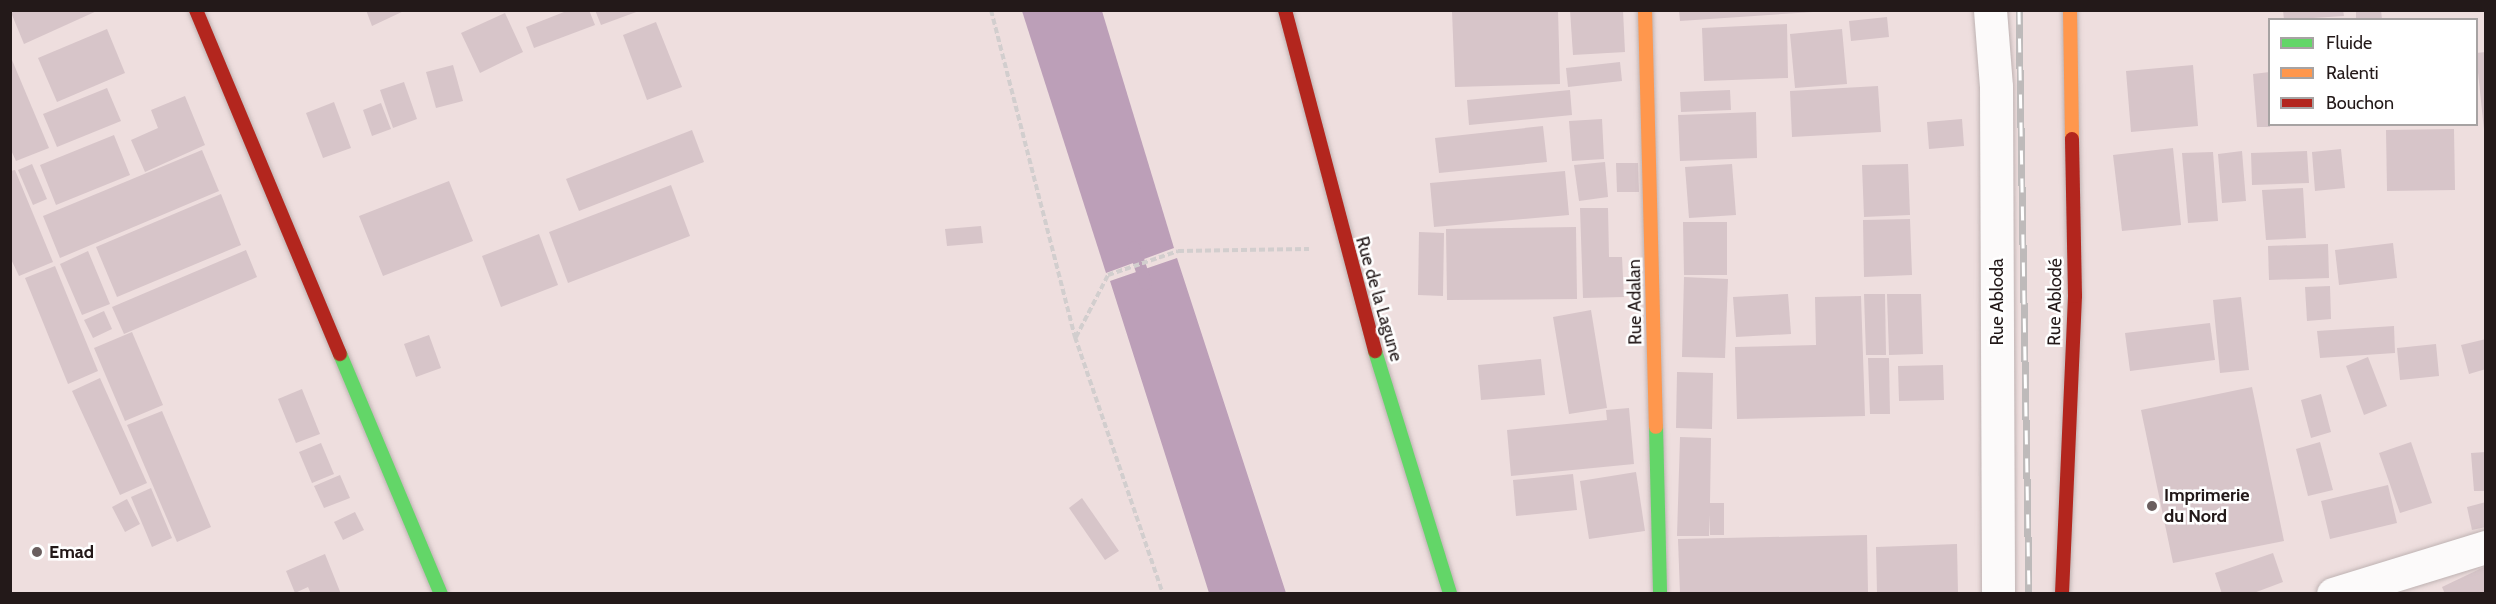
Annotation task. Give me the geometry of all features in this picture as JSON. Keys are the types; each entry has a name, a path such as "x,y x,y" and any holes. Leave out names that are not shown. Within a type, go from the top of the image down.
{"street":[{"path":"196,10 441,594"},
{"name":"Rue de la Lagune","path":"1285,10 1346,249 1450,594"},
{"name":"Rue Adalan","path":"1645,10 1660,594"},
{"name":"Rue Abloda","path":"1990,10 1996,87 1998,594"},
{"name":"Rue Ablodé","path":"2062,594 2075,296 2070,10"},
{"path":"2332,594 2486,547"}],"path":[{"path":"991,10 1076,337 1163,594"},
{"path":"1076,337 1108,275 1178,251 1346,249"}],"shaded area":[{"path":"1022,11 1102,11 1174,248 1106,273"},
{"path":"1177,258 1286,593 1209,593 1110,281"}],"building":[{"path":"10,10 99,10 24,44"},
{"path":"366,10 406,10 372,26"},
{"path":"569,10 589,10 595,25 534,48 526,27"},
{"path":"595,10 639,10 639,11 601,25"},
{"path":"1558,10 1560,84 1455,87 1452,11"},
{"path":"1570,10 1623,10 1625,52 1573,55"},
{"path":"1679,10 1813,10 1813,12 1680,21"},
{"path":"2283,10 2343,10 2344,16 2314,18 2284,18"},
{"path":"2381,10 2382,18 2356,18 2356,12"},
{"path":"505,13 523,52 480,73 461,33"},
{"path":"1887,17 1889,37 1851,41 1849,21"},
{"path":"656,22 682,87 647,100 623,35"},
{"path":"1787,24 1788,78 1704,81 1702,28"},
{"path":"107,29 125,73 57,102 38,58"},
{"path":"1842,29 1847,84 1795,88 1790,34"},
{"path":"2486,52 2486,130 2484,130 2478,72 2478,53"},
{"path":"12,60 49,148 16,161 10,148"},
{"path":"1620,62 1622,81 1568,87 1566,68"},
{"path":"453,65 463,101 436,108 426,72"},
{"path":"2193,65 2198,126 2131,132 2126,71"},
{"path":"2268,72 2268,126 2270,127 2257,127 2253,74"},
{"path":"404,82 417,119 393,128 380,90"},
{"path":"1878,86 1881,132 1792,137 1790,91"},
{"path":"107,88 121,121 57,147 43,114"},
{"path":"1570,90 1572,115 1469,125 1467,100"},
{"path":"1730,90 1731,110 1681,112 1680,92"},
{"path":"185,96 205,145 145,172 131,140 158,128 151,110"},
{"path":"334,102 351,148 323,158 306,113"},
{"path":"381,103 391,129 372,136 363,110"},
{"path":"1756,112 1757,158 1680,161 1678,115"},
{"path":"1602,119 1604,159 1572,161 1569,121"},
{"path":"1962,119 1964,146 1929,149 1927,122"},
{"path":"1543,126 1547,162 1439,173 1435,138"},
{"path":"2454,129 2455,190 2387,191 2386,130"},
{"path":"692,130 704,162 579,211 566,179"},
{"path":"114,135 130,175 56,205 40,165"},
{"path":"2173,148 2181,225 2122,231 2113,155"},
{"path":"2341,149 2345,188 2315,191 2312,152"},
{"path":"202,150 219,191 60,258 43,216"},
{"path":"2242,151 2246,201 2222,203 2218,154"},
{"path":"2307,151 2309,183 2252,185 2251,153"},
{"path":"2213,152 2218,221 2188,223 2182,153"},
{"path":"1605,162 1608,197 1579,201 1574,165"},
{"path":"1616,163 1638,163 1639,192 1617,192"},
{"path":"32,164 47,199 33,205 18,170"},
{"path":"1732,164 1736,215 1689,218 1685,167"},
{"path":"1908,164 1910,215 1864,217 1862,165"},
{"path":"15,170 53,262 19,276 10,257 10,171"},
{"path":"1565,171 1569,215 1434,227 1430,183"},
{"path":"449,181 473,241 383,276 359,216"},
{"path":"671,185 690,236 568,283 549,232"},
{"path":"2303,188 2306,238 2266,240 2262,190"},
{"path":"221,194 241,245 117,297 96,247"},
{"path":"1580,208 1608,208 1609,257 1622,257 1624,297 1583,298"},
{"path":"1910,219 1912,275 1864,277 1863,220"},
{"path":"1683,222 1727,222 1727,275 1684,275"},
{"path":"981,226 983,243 947,246 945,229"},
{"path":"1576,227 1577,299 1447,300 1446,229"},
{"path":"1419,232 1444,233 1443,296 1418,295"},
{"path":"539,234 558,285 501,307 482,256"},
{"path":"2393,243 2397,278 2339,285 2335,250"},
{"path":"2328,244 2329,278 2269,280 2268,246"},
{"path":"246,250 257,277 124,334 112,307"},
{"path":"88,251 110,304 82,315 60,264"},
{"path":"55,266 98,371 68,384 25,278"},
{"path":"1684,277 1728,279 1725,358 1682,357"},
{"path":"2330,286 2331,319 2307,321 2305,287"},
{"path":"1788,294 1791,334 1736,337 1733,297"},
{"path":"1864,294 1885,294 1886,355 1866,355"},
{"path":"1887,294 1921,294 1923,354 1889,355"},
{"path":"1861,296 1865,416 1737,419 1735,347 1816,345 1815,297"},
{"path":"2241,297 2249,370 2220,373 2213,300"},
{"path":"1591,310 1607,408 1569,414 1553,317"},
{"path":"104,311 112,329 93,338 84,320"},
{"path":"2210,323 2215,360 2130,371 2125,333"},
{"path":"2394,326 2395,353 2320,358 2317,331"},
{"path":"132,332 163,405 125,421 94,348"},
{"path":"429,335 441,368 416,377 404,344"},
{"path":"2486,339 2486,369 2469,374 2461,345"},
{"path":"2436,344 2439,376 2400,380 2397,348"},
{"path":"2368,357 2387,406 2364,415 2346,366"},
{"path":"1868,358 1889,358 1890,414 1870,414"},
{"path":"1541,359 1545,395 1481,400 1478,365"},
{"path":"1943,365 1944,400 1899,401 1898,366"},
{"path":"1677,372 1713,373 1712,429 1676,428"},
{"path":"100,378 147,483 120,495 72,391"},
{"path":"2252,387 2284,541 2173,563 2141,410"},
{"path":"302,389 320,434 296,443 278,399"},
{"path":"2321,394 2331,432 2311,438 2301,400"},
{"path":"1629,408 1634,464 1511,476 1507,430 1607,420 1606,410"},
{"path":"162,411 211,527 177,542 127,425"},
{"path":"1680,437 1711,438 1710,503 1724,503 1724,535 1710,535 1709,515 1709,536 1677,536"},
{"path":"2320,442 2333,490 2308,496 2296,449"},
{"path":"2411,442 2432,503 2400,513 2379,453"},
{"path":"321,443 334,474 312,483 299,452"},
{"path":"2486,452 2486,491 2474,491 2471,453"},
{"path":"1636,472 1645,531 1589,539 1580,481"},
{"path":"1573,474 1577,510 1516,516 1513,480"},
{"path":"340,475 350,498 324,508 314,486"},
{"path":"2388,485 2397,523 2330,539 2321,501"},
{"path":"151,488 172,538 152,547 131,497"},
{"path":"1082,498 1119,551 1105,560 1069,508"},
{"path":"127,499 140,524 125,532 112,507"},
{"path":"2486,502 2486,527 2472,530 2467,507"},
{"path":"355,512 364,530 343,540 334,522"},
{"path":"1867,535 1868,593 1680,594 1678,539"},
{"path":"1957,544 1958,594 1877,594 1876,547"},
{"path":"2273,553 2283,582 2251,594 2222,594 2215,573"},
{"path":"325,554 341,594 311,594 308,587 295,593 286,571"},
{"path":"2486,566 2486,594 2445,594 2442,587"}],"waterway":[{"path":"1134,247 1146,284"}],"railway":[{"path":"2019,10 2029,594"}],"traffic: fast":[{"path":"1375,351 1450,594"},
{"path":"340,354 441,594"},
{"path":"1656,427 1660,594"}],"traffic: slow":[{"path":"1645,10 1656,427"},
{"path":"2070,10 2072,139"}],"traffic: jam":[{"path":"196,10 340,354"},
{"path":"1285,10 1375,351"},
{"path":"2062,594 2075,296 2072,139"}],"place":[{"name":"Imprimerie du Nord","path":"2152,506"},
{"name":"Emad","path":"37,552"}]}
